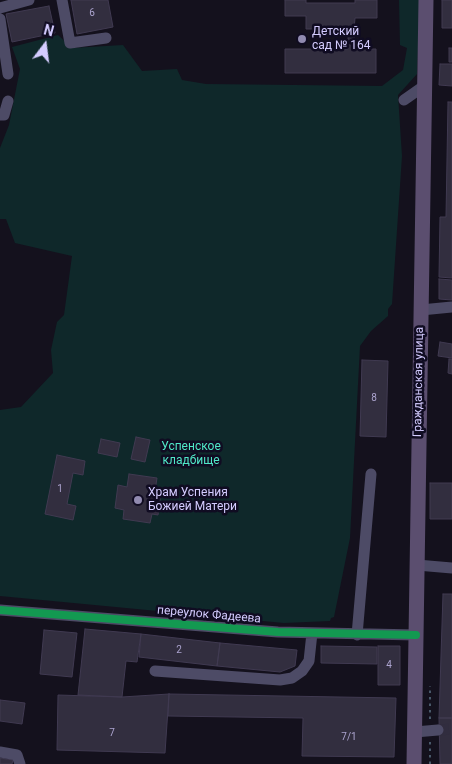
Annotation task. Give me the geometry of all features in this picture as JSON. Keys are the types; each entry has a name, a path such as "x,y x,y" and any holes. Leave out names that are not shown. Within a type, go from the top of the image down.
{"main road":[{"name":"Гражданская улица","path":"414,764 426,0"}],"street":[{"path":"0,8 29,0"},
{"path":"62,0 70,43 106,38"},
{"path":"0,19 8,74"},
{"path":"404,100 424,86"},
{"path":"0,115 4,115 8,101"},
{"path":"421,310 452,307"},
{"path":"357,635 371,474"},
{"path":"417,565 452,568"},
{"name":"переулок Фадеева","path":"0,610 312,633 416,635"},
{"path":"155,671 280,680 292,678 302,672 309,661 312,633"},
{"path":"415,732 438,730"},
{"path":"0,752 17,755 20,764"}],"green space":[{"name":"Успенское кладбище","path":"399,0 420,0 417,74 398,95 402,156 392,304 388,309 388,316 371,331 360,346 350,538 334,617 330,621 284,623 0,596 0,410 21,407 53,373 51,350 57,322 64,315 72,256 15,243 6,219 0,219 0,148 9,125 20,69 12,47 58,35 72,48 123,45 142,71 177,69 182,80 206,84 382,86 403,70 407,48 400,45"}],"building":[{"path":"71,0 108,0 113,27 77,34"},
{"path":"285,0 306,0 306,3 355,3 355,0 377,0 377,18 355,18 354,29 306,29 306,16 285,16"},
{"path":"442,0 452,0 452,28 442,28"},
{"path":"49,6 55,33 12,42 6,14"},
{"path":"348,29 354,29 355,49 376,49 376,73 285,73 285,49 348,49"},
{"path":"449,48 452,48 452,62 449,62"},
{"path":"440,64 452,64 452,86 439,85"},
{"path":"448,102 452,102 452,278 439,277 440,217 446,217"},
{"path":"439,279 452,280 452,300 439,299"},
{"path":"440,342 452,344 452,358 438,356"},
{"path":"449,359 452,359 452,374 448,373"},
{"path":"362,360 388,361 386,437 360,436"},
{"path":"136,437 150,440 145,462 131,459"},
{"path":"101,439 120,443 117,457 98,453"},
{"path":"57,455 85,461 83,475 73,473 67,504 76,506 73,520 45,514"},
{"name":"Храм Успения Божией Матери","path":"129,474 157,478 155,491 161,492 158,515 152,514 150,523 123,519 124,510 115,508 118,485 127,487"},
{"path":"430,483 452,483 452,519 430,519"},
{"path":"443,594 452,594 452,718 439,718"},
{"path":"85,629 141,634 137,662 126,661 122,697 78,695"},
{"path":"44,630 77,633 72,677 40,674"},
{"path":"141,634 220,643 217,666 139,657"},
{"path":"220,643 297,650 295,666 280,672 217,666"},
{"path":"321,646 377,647 377,664 321,663"},
{"path":"378,646 400,646 400,685 378,685"},
{"path":"169,694 165,753 57,750 58,695 122,697"},
{"path":"169,694 396,698 394,757 302,756 303,718 168,716"},
{"path":"0,700 25,703 22,724 0,721"},
{"path":"439,718 452,718 452,764 440,764"},
{"path":"0,758 13,760 12,764 0,764"}],"tunnel":[{"path":"438,730 452,729"}],"cycle path":[{"path":"0,610 278,632 416,635"}],"place":[{"name":"Детский сад № 164","path":"302,39"},
{"name":"Храм Успения Божией Матери","path":"138,500"}]}
